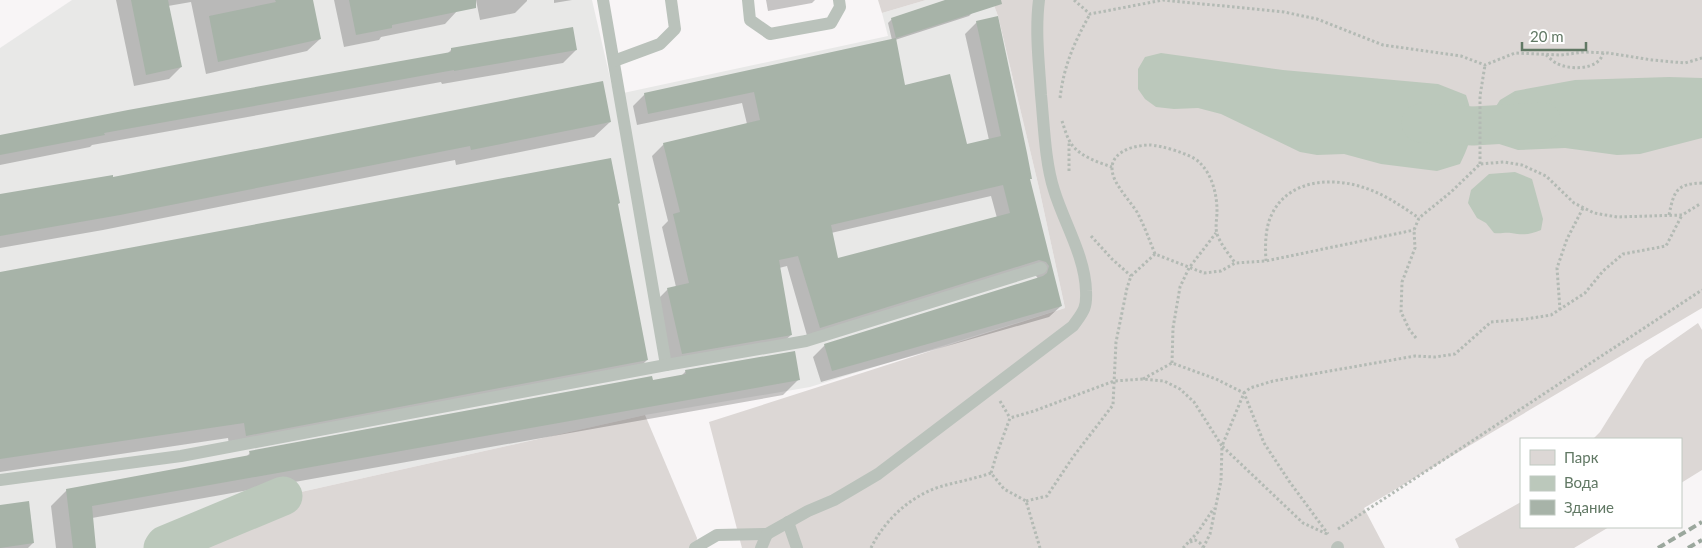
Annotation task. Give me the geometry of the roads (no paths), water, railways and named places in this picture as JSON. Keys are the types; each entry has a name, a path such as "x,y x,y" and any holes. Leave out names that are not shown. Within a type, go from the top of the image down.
{"lane":[{"path":"603,0 666,365"},
{"path":"614,62 660,44 674,29 672,0"},
{"path":"748,0 750,20 770,34 831,23 840,7 839,0"},
{"path":"695,548 717,535 766,534 808,511 834,500 878,474 1073,326 1085,310 1086,290 1081,262 1053,188 1044,138 1037,13 1039,0"},
{"path":"0,480 180,456 666,365 806,341 1041,268"},
{"path":"788,522 797,548"},
{"path":"761,548 766,534"}],"water":[{"path":"1161,53 1283,70 1438,84 1466,95 1472,122 1468,146 1460,164 1437,171 1381,164 1344,154 1317,155 1300,152 1221,114 1198,108 1174,109 1156,107 1145,99 1138,89 1138,69 1145,57"},
{"path":"1669,77 1702,78 1702,138 1640,154 1617,155 1565,148 1518,150 1496,143 1490,136 1491,114 1500,100 1515,91 1575,80"},
{"path":"1515,172 1532,179 1543,219 1541,230 1526,234 1494,233 1486,223 1477,218 1468,203 1471,190 1489,174"}],"waterway":[{"path":"1421,123 1473,126 1542,122"},
{"path":"163,548 165,545 283,496"}],"railway":[{"path":"1658,548 1702,522"},
{"path":"1688,548 1702,540"}]}
